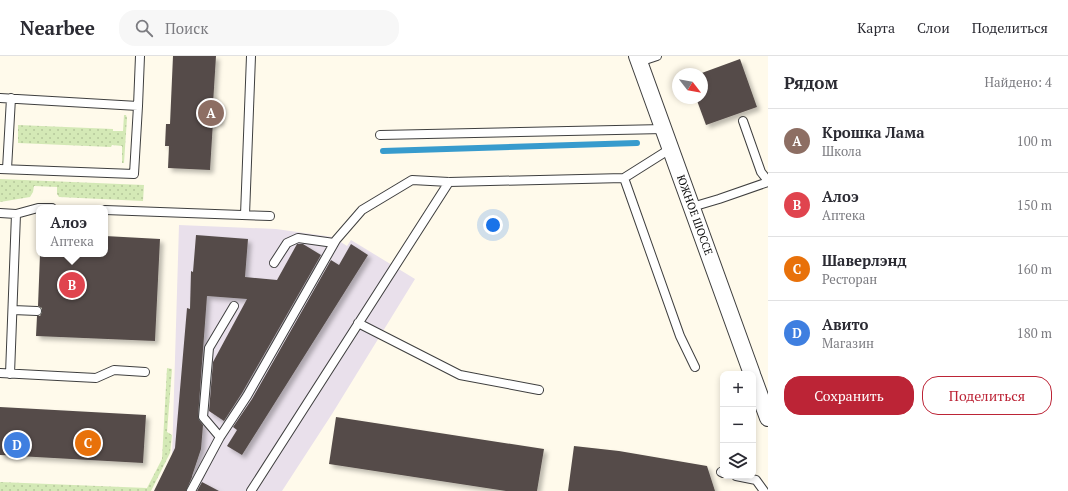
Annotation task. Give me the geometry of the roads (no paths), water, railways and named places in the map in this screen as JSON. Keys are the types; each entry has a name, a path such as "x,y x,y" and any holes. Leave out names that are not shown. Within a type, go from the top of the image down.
{"street":[{"name":"ЮЖНОЕ ШОССЕ","path":"638,59 752,371"},
{"name":"ЮЖНОЕ ШОССЕ","path":"756,380 764,395 768,418"}],"lane":[{"path":"11,98 4,169 134,174 140,56"},
{"path":"245,214 251,56"},
{"path":"638,59 657,56"},
{"path":"0,98 138,106"},
{"path":"692,207 768,181 761,172 743,120"},
{"path":"380,135 664,129"},
{"path":"191,491 220,437 247,396 334,244 362,210 412,180 449,182 624,178 670,149"},
{"path":"624,178 680,336 695,366"},
{"path":"251,491 449,182"},
{"path":"0,213 16,214 36,209"},
{"path":"108,210 270,216"},
{"path":"10,374 16,214"},
{"path":"274,262 287,243 298,238 334,244"},
{"path":"220,437 203,417 209,348 234,306"},
{"path":"13,310 37,311"},
{"path":"358,323 460,375 539,390"},
{"path":"0,373 96,378 114,370 145,372"},
{"path":"751,479 756,480 764,491"}],"waterway":[{"path":"383,151 637,143"}],"place":[{"name":"Крошка Лама","path":"211,113"},
{"name":"Алоэ","path":"72,285"},
{"name":"Шаверлэнд","path":"88,443"},
{"name":"Авито","path":"17,445"}]}
